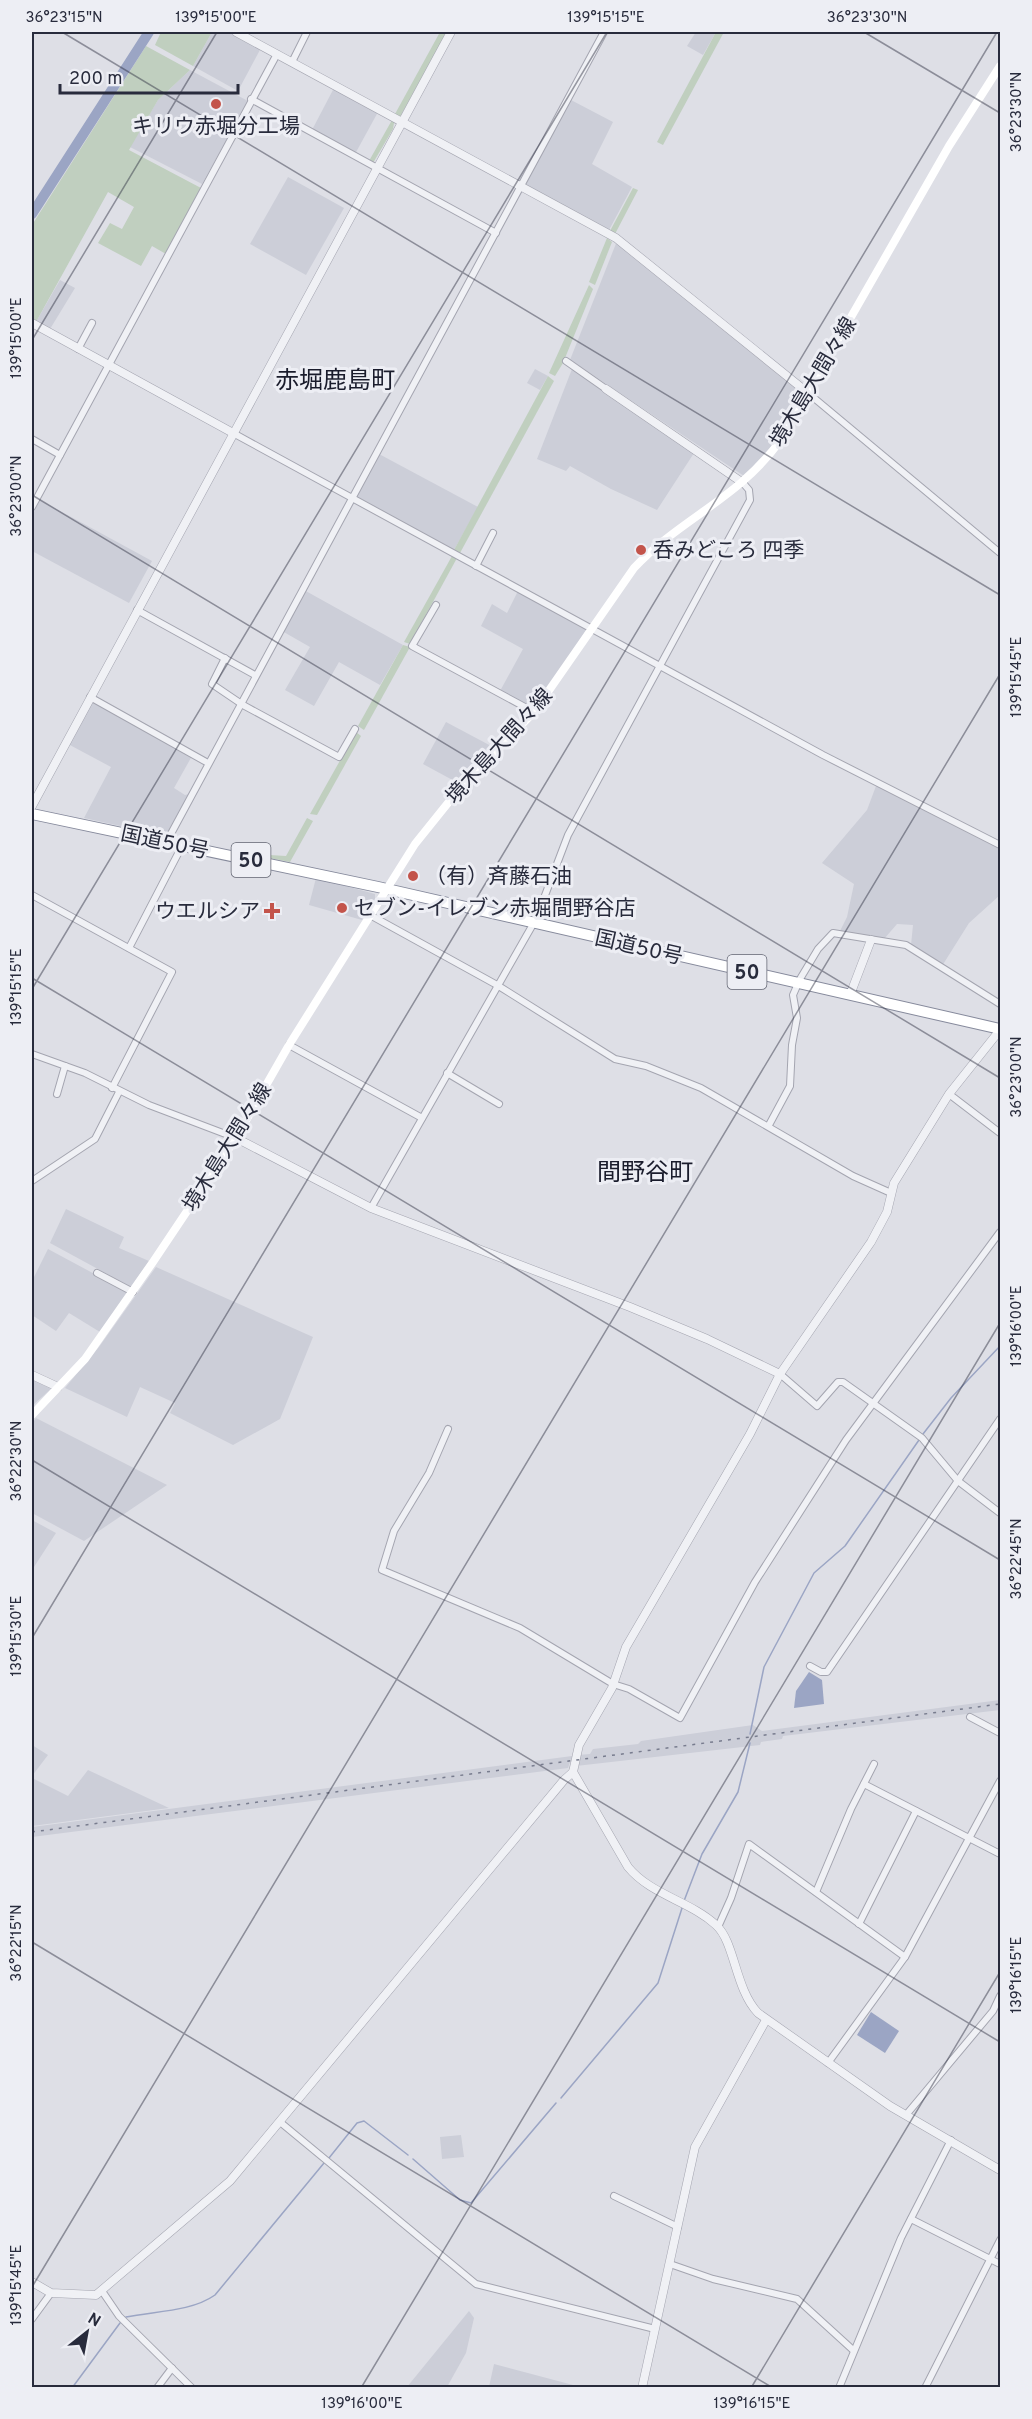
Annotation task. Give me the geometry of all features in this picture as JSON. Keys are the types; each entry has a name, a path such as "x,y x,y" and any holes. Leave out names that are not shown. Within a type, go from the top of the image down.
{"highway":[{"name":"国道50号","path":"32,814 386,889 1000,1029"}],"main road":[{"name":"境木島大間々線","path":"32,1415 85,1359 133,1292 236,1138 289,1045 431,821 466,781 534,712 627,576 654,548 743,483 758,469 780,441 949,146 1000,67"}],"street":[{"path":"236,32 622,242 1000,553"},
{"path":"292,62 307,32"},
{"path":"32,806 451,32"},
{"path":"166,843 604,32"},
{"path":"32,507 277,54"},
{"path":"251,99 496,233"},
{"path":"78,349 92,323"},
{"path":"32,324 823,755 1000,845"},
{"path":"371,1208 533,923 568,835 750,500 749,490 743,483 566,361"},
{"path":"32,439 60,454"},
{"path":"477,566 493,533"},
{"path":"436,605 412,646 534,712"},
{"path":"137,610 255,675"},
{"path":"225,658 212,684 240,703 339,757 355,729"},
{"path":"90,697 208,763"},
{"path":"129,948 182,846"},
{"path":"32,895 172,974 112,1088"},
{"path":"370,915 497,985 615,1059 646,1066 701,1088 769,1125 853,1176 891,1192"},
{"path":"769,1125 790,1086 792,1044 797,1018 792,999 798,983 821,946 834,933 897,942 912,947 1000,1004"},
{"path":"850,995 871,940"},
{"path":"32,2282 51,2293 96,2295 230,2181 573,1772 579,1745 613,1684 626,1647 750,1434 780,1374 871,1242 887,1212 896,1179 949,1094 1000,1029"},
{"path":"289,1045 422,1118"},
{"path":"32,1054 65,1066 119,1092 236,1138 371,1208 711,1340 780,1374 817,1406 840,1381 922,1438 958,1481 1000,1513"},
{"path":"57,1094 65,1066"},
{"path":"447,1073 499,1104"},
{"path":"32,1182 95,1140 119,1092"},
{"path":"949,1094 1000,1133"},
{"path":"448,1429 429,1473 394,1531 382,1569 520,1628 613,1684 629,1689 680,1718 755,1582 872,1403 1000,1232"},
{"path":"97,1273 133,1292"},
{"path":"32,1375 58,1387"},
{"path":"810,1666 821,1672 827,1672 1000,1419"},
{"path":"970,1717 1000,1733"},
{"path":"816,1892 874,1764"},
{"path":"573,1772 628,1866 639,1880 718,1927 743,1992 751,2006 766,2020 906,2115 1000,2170"},
{"path":"828,2063 904,1957 1000,1781"},
{"path":"864,1784 1000,1854"},
{"path":"859,1924 916,1810"},
{"path":"718,1927 731,1898 749,1844 904,1957"},
{"path":"906,2115 993,2011 1000,1996"},
{"path":"642,2388 695,2147 766,2020"},
{"path":"280,2122 476,2284 655,2330"},
{"path":"839,2388 853,2350 911,2219 951,2140"},
{"path":"614,2196 678,2227"},
{"path":"911,2219 1000,2264"},
{"path":"925,2388 1000,2240"},
{"path":"670,2264 713,2279 797,2299 853,2350"},
{"path":"102,2291 119,2316 192,2388"},
{"path":"32,2319 51,2293"},
{"path":"157,2388 172,2368"}],"shaded area":[{"path":"212,32 230,32 261,48 238,91 193,66"},
{"path":"696,32 716,32 703,55 687,46"},
{"path":"190,70 248,101 202,184 130,147 158,100"},
{"path":"334,88 378,112 355,154 312,130"},
{"path":"571,100 613,122 592,164 632,187 609,230 524,185"},
{"path":"288,177 344,208 306,275 250,244"},
{"path":"617,241 804,394 769,450 744,476 570,360"},
{"path":"60,280 75,288 50,329 36,322"},
{"path":"535,369 548,376 540,390 527,383"},
{"path":"572,369 694,453 657,510 611,489 570,466 566,471 537,459"},
{"path":"379,454 478,507 454,550 356,496"},
{"path":"40,500 152,561 129,603 32,551 32,516"},
{"path":"304,590 403,645 380,685 339,662 314,706 285,690 310,647 282,631"},
{"path":"518,591 585,627 586,630 554,680 531,708 500,691 523,649 481,626 492,604 507,613"},
{"path":"91,701 192,756 174,788 185,795 189,794 166,836 84,818 111,767 68,744"},
{"path":"446,722 493,747 458,783 423,764"},
{"path":"876,786 1000,848 1000,895 969,923 942,966 911,945 913,925 897,924 884,939 839,933 847,917 854,884 822,863 867,810"},
{"path":"316,878 375,894 375,899 362,920 309,905"},
{"path":"66,1209 124,1237 119,1248 149,1261 131,1287 50,1243"},
{"path":"48,1249 128,1292 100,1332 69,1313 56,1331 32,1315 32,1281"},
{"path":"156,1267 313,1337 280,1419 233,1445 170,1413 175,1403 140,1387 127,1417 65,1388 99,1347"},
{"path":"32,1378 52,1388 32,1406"},
{"path":"36,1418 167,1485 84,1541 32,1513 32,1424"},
{"path":"32,1520 56,1533 32,1570"},
{"path":"1000,1700 1000,1710 783,1736 782,1739 761,1742 760,1745 576,1766 578,1755 590,1754 593,1749 638,1744 641,1741 753,1725 762,1731"},
{"path":"32,1745 48,1755 32,1776"},
{"path":"572,1756 568,1768 32,1837 32,1827"},
{"path":"88,1770 169,1808 32,1826 32,1778 68,1796"},
{"path":"461,2135 464,2157 442,2159 440,2137"},
{"path":"469,2311 474,2318 466,2353 447,2387 407,2387"},
{"path":"494,2364 573,2385 573,2387 489,2387"}],"green space":[{"path":"161,32 212,32 193,66 155,45"},
{"path":"440,32 446,33 400,117 395,114"},
{"path":"716,32 724,32 663,145 657,142"},
{"path":"146,46 190,70 158,100 129,150 201,188 166,254 152,246 141,266 98,243 110,223 122,229 134,207 108,192 36,322 32,320 32,225"},
{"path":"392,120 396,124 394,123 393,129 373,163 369,161"},
{"path":"633,188 638,190 615,234 610,231"},
{"path":"607,238 612,242 595,285 589,282"},
{"path":"589,285 593,289 563,363 555,376 549,373"},
{"path":"548,376 554,381 460,553 454,550"},
{"path":"452,556 457,558 410,644 404,642"},
{"path":"403,645 410,647 364,730 358,726"},
{"path":"356,732 361,736 317,815 310,814"},
{"path":"307,818 313,821 290,862 269,858 270,855 286,856"}],"water":[{"path":"809,1672 822,1680 824,1704 794,1708 796,1691"},
{"path":"871,2012 899,2031 885,2053 857,2035"}],"waterway":[{"path":"32,214 149,32"},
{"path":"923,1434 951,1398 1000,1346"},
{"path":"750,1734 764,1667 814,1573 845,1546 919,1440"},
{"path":"684,1901 702,1854 738,1792 750,1743"},
{"path":"561,2098 658,1983 683,1905"},
{"path":"413,2159 460,2200 471,2203 556,2103"},
{"path":"329,2158 357,2123 364,2121 408,2155"},
{"path":"126,2317 184,2308 215,2295 324,2163"},
{"path":"72,2388 120,2323"}],"railway":[{"path":"32,1832 1000,1704"}],"place":[{"name":"キリウ赤堀分工場","path":"216,104"},
{"name":"呑みどころ 四季","path":"641,550"},
{"name":"（有）斉藤石油","path":"413,876"},
{"name":"セブン-イレブン赤堀間野谷店","path":"342,908"},
{"name":"ウエルシア","path":"272,911"}],"district":[{"name":"赤堀鹿島町","path":"335,380"},
{"name":"間野谷町","path":"645,1172"}]}
